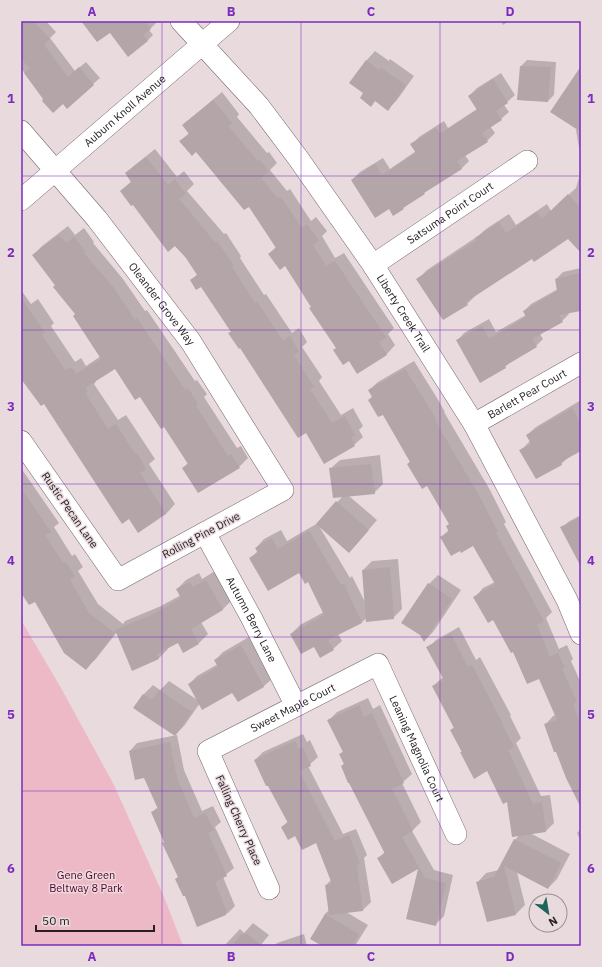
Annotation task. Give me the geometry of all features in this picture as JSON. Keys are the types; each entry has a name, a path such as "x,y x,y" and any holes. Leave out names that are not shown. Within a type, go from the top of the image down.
{"street":[{"name":"Liberty Creek Trail","path":"182,21 259,106 298,158 373,265 474,424 574,596 581,634"},
{"name":"Auburn Knoll Avenue","path":"21,200 229,21"},
{"name":"Oleander Grove Way","path":"21,131 98,219 191,342 284,490"},
{"name":"Satsuma Point Court","path":"373,265 527,161"},
{"name":"Barlett Pear Court","path":"474,424 581,363"},
{"name":"Rustic Pecan Lane","path":"21,441 118,580"},
{"name":"Rolling Pine Drive","path":"118,580 284,490"},
{"name":"Autumn Berry Lane","path":"205,533 252,619 296,706"},
{"name":"Sweet Maple Court","path":"208,751 378,664"},
{"name":"Leaning Magnolia Court","path":"378,664 456,834"},
{"name":"Falling Cherry Place","path":"208,751 269,889"}],"green space":[{"name":"Gene Green Beltway 8 Park","path":"21,620 61,688 114,785 164,897 183,946 21,946"}],"building":[{"path":"21,21 33,21 50,39 44,45 68,77 79,67 94,85 67,109 63,104 53,113 42,101 43,99 24,73 30,68 21,59"},
{"path":"81,21 145,21 151,29 143,35 148,41 128,57 110,33 97,42"},
{"path":"366,60 379,70 381,68 406,85 388,111 375,101 371,107 360,98 363,93 349,83"},
{"path":"520,66 551,67 548,102 517,100"},
{"path":"581,66 581,132 550,112"},
{"path":"493,79 508,103 496,111 502,120 482,133 488,142 457,161 462,169 424,193 425,194 403,208 404,209 393,216 389,209 375,218 351,180 375,164 382,175 416,153 410,144 436,128 440,134 477,110 468,96"},
{"path":"213,100 232,123 228,126 258,161 260,160 269,172 261,178 278,199 281,197 302,228 307,224 319,241 313,245 326,266 335,261 386,337 379,342 387,355 357,374 349,361 343,365 333,350 336,348 309,308 311,307 285,266 280,270 268,254 276,248 249,207 244,210 196,152 192,156 179,141 189,134 182,125"},
{"path":"146,157 168,185 175,179 186,194 179,199 215,242 217,241 234,265 232,267 255,303 257,301 283,341 290,336 299,352 294,355 314,387 310,389 332,423 345,416 355,435 351,438 355,446 324,464 306,433 298,438 240,348 239,349 228,333 231,332 201,287 196,290 190,280 197,275 186,258 175,246 168,252 133,205 131,206 120,191 131,182 125,173"},
{"path":"568,194 581,208 581,253 568,239 534,262 532,259 466,302 468,305 443,320 416,279 477,240 475,238 499,222 506,233 537,212 542,219"},
{"path":"59,235 66,243 74,237 86,252 84,253 114,288 135,320 137,318 185,390 188,388 198,404 196,406 228,456 231,454 240,468 198,493 182,468 188,464 164,427 161,429 140,397 135,400 115,369 85,388 88,392 85,393 108,429 116,424 135,454 137,453 146,469 140,473 166,514 138,533 129,519 122,524 44,404 41,406 21,379 21,297 45,333 42,335 65,370 71,367 76,374 101,359 73,316 75,314 53,287 55,285 32,255"},
{"path":"581,273 581,311 559,315 563,322 532,339 537,347 505,366 506,368 480,383 456,340 482,326 489,339 526,317 523,311 557,291 555,279"},
{"path":"405,369 429,407 437,421 436,422 481,499 498,532 496,533 544,621 537,625 550,657 558,653 565,668 562,669 577,702 573,704 581,726 581,808 566,778 556,752 554,752 544,724 557,720 539,679 527,684 513,652 511,653 493,620 488,623 473,597 495,584 473,546 461,553 460,551 451,556 440,537 449,532 446,526 449,524 427,486 422,489 407,464 410,462 383,415 378,417 368,400 372,397 368,390"},
{"path":"572,408 581,423 581,451 561,462 562,465 536,479 519,450 531,444 526,435"},
{"path":"371,464 375,494 333,498 329,468"},
{"path":"21,488 51,532 45,535 63,563 66,562 75,576 70,580 89,613 115,633 86,670 64,653 35,602 29,605 21,593"},
{"path":"336,501 369,530 349,553 316,524"},
{"path":"581,517 581,567 560,527"},
{"path":"309,531 341,585 344,584 362,623 328,640 334,650 320,658 314,647 301,654 290,634 324,615 308,582 305,584 299,573 268,591 249,558 258,553 255,548 272,538 278,549"},
{"path":"390,567 394,619 366,622 362,570"},
{"path":"206,580 223,610 191,629 199,644 183,653 178,643 157,654 159,659 132,671 115,630 151,615 181,598 176,589 190,582 193,587"},
{"path":"428,583 452,599 424,642 420,635 401,623"},
{"path":"451,634 468,667 472,665 503,724 514,747 508,750 533,804 542,802 546,832 512,837 507,802 503,804 487,771 474,779 460,752 462,752 450,730 454,728 432,686 444,680 426,647"},
{"path":"241,645 264,687 238,702 232,693 202,710 188,684 218,667 214,660"},
{"path":"159,690 192,712 175,736 133,708 143,694 152,700"},
{"path":"359,705 364,717 372,713 404,783 392,789 413,831 402,837 425,878 446,883 436,926 406,919 418,869 392,884 377,858 385,854 348,783 341,766 344,764 339,754 343,752 327,720"},
{"path":"295,741 299,749 303,747 311,766 299,771 335,841 349,835 360,864 357,865 363,911 329,915 325,885 332,884 316,843 302,850 295,836 288,840 281,827 288,823 268,786 266,786 254,760"},
{"path":"170,742 177,778 194,818 205,813 214,830 208,833 227,876 215,882 226,910 226,915 197,927 185,896 183,896 175,879 178,877 162,843 164,842 151,812 158,809 144,778 135,780 129,751"},
{"path":"514,839 561,863 548,889 504,866 516,915 487,922 476,882 494,877"},
{"path":"325,914 359,934 352,946 322,946 310,939"},
{"path":"242,934 247,934 262,946 232,946"}]}
